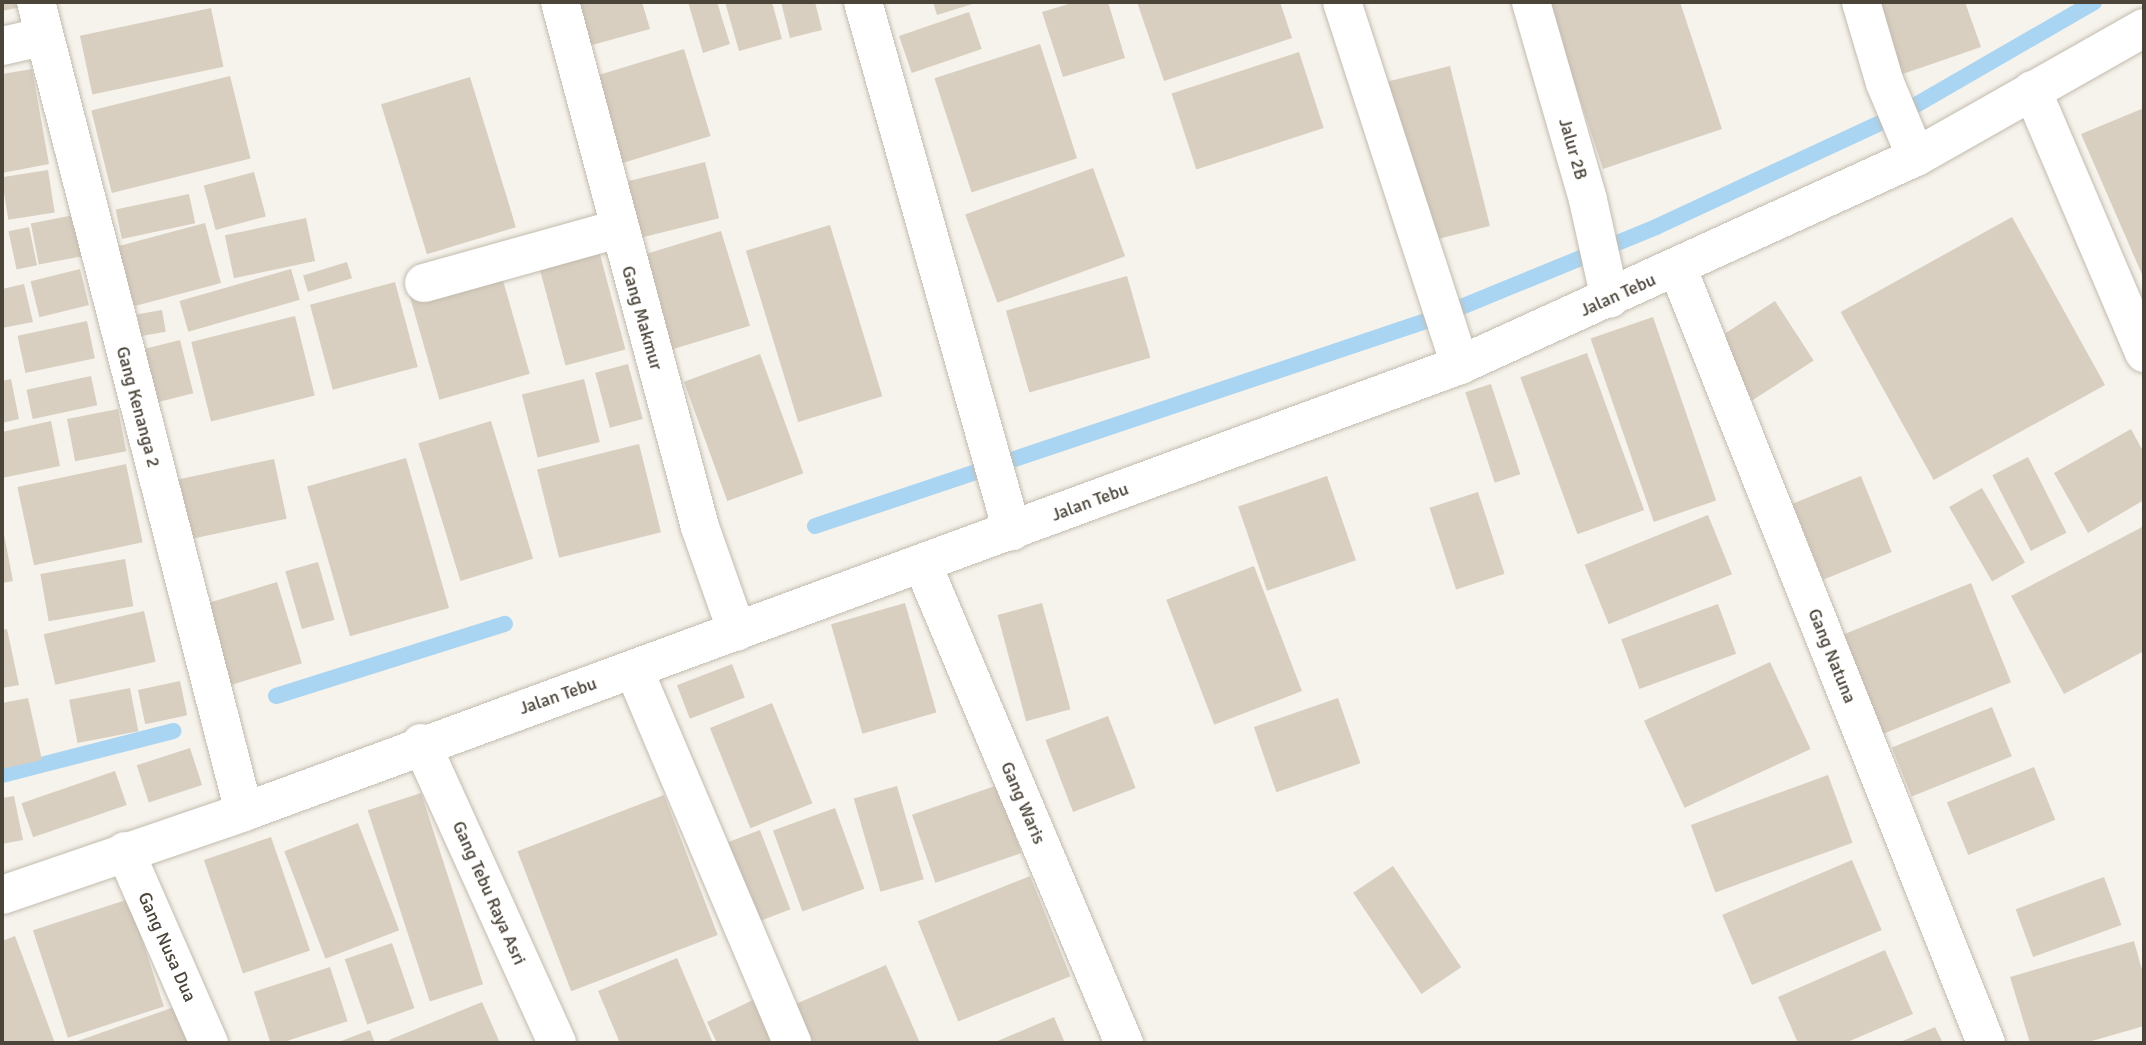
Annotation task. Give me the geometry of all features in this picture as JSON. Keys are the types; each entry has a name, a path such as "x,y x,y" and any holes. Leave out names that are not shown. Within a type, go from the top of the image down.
{"street":[{"name":"Gang Makmur","path":"560,2 618,229 701,527 737,632"},
{"path":"863,2 1012,531"},
{"path":"1342,2 1424,265 1454,351"},
{"name":"Jalur 2B","path":"1531,2 1588,200 1607,289"},
{"path":"1861,2 1885,83 1912,148"},
{"path":"2,46 39,20"},
{"name":"Gang Kenanga 2","path":"39,20 244,811"},
{"name":"Jalan Tebu","path":"2,895 244,811 421,743 634,670 1012,531 1607,289 1678,269 1912,148 2032,90 2144,29"},
{"path":"2032,90 2144,353"},
{"path":"424,282 618,229"},
{"name":"Gang Natuna","path":"1678,269 1986,1043"},
{"name":"Gang Waris","path":"922,563 1124,1043"},
{"path":"634,670 792,1043"},
{"name":"Gang Tebu Raya Asri","path":"421,743 557,1043"},
{"name":"Gang Nusa Dua","path":"125,851 209,1043"}],"building":[{"path":"2,2 25,2 26,6 2,11"},
{"path":"587,2 642,2 650,29 585,47 573,6"},
{"path":"688,2 717,2 730,44 703,53"},
{"path":"725,2 772,2 782,39 739,51"},
{"path":"781,2 815,2 822,30 790,38"},
{"path":"933,2 979,2 937,15"},
{"path":"1075,2 1108,2 1125,58 1063,77 1042,12"},
{"path":"1137,2 1280,2 1292,38 1164,81"},
{"path":"1548,2 1680,2 1722,129 1603,169"},
{"path":"1870,2 1965,2 1981,47 1897,76"},
{"path":"211,8 223,67 92,95 80,36"},
{"path":"969,12 982,49 912,73 899,36"},
{"path":"1040,44 1077,158 972,192 934,78"},
{"path":"684,49 711,136 618,164 591,77"},
{"path":"1299,52 1324,128 1196,169 1172,93"},
{"path":"1450,66 1490,226 1428,242 1388,81"},
{"path":"32,69 49,164 2,173 2,74"},
{"path":"230,76 251,158 112,193 91,111"},
{"path":"470,77 516,227 427,254 381,104"},
{"path":"2144,108 2144,279 2081,134"},
{"path":"705,162 719,218 629,241 615,184"},
{"path":"1093,168 1125,256 997,303 965,215"},
{"path":"48,170 55,212 8,220 2,177"},
{"path":"254,172 266,216 216,230 204,185"},
{"path":"189,194 195,223 122,239 116,210"},
{"path":"74,215 82,256 39,265 31,223"},
{"path":"2012,217 2105,385 1934,480 1841,312"},
{"path":"306,218 315,261 234,278 225,235"},
{"path":"205,223 221,283 132,307 116,247"},
{"path":"830,225 882,396 798,422 746,251"},
{"path":"29,227 37,265 17,270 8,231"},
{"path":"721,231 750,326 661,353 632,258"},
{"path":"598,247 625,349 566,365 538,263"},
{"path":"347,262 352,278 308,292 303,275"},
{"path":"80,269 89,305 39,317 31,281"},
{"path":"291,269 300,300 188,332 179,301"},
{"path":"500,270 530,374 439,400 410,296"},
{"path":"1127,276 1150,358 1029,392 1006,311"},
{"path":"395,282 418,367 333,390 310,305"},
{"path":"24,284 33,322 2,328 2,289"},
{"path":"1775,301 1814,361 1752,400 1714,341"},
{"path":"162,310 166,332 141,336 137,314"},
{"path":"295,316 315,396 211,421 191,342"},
{"path":"1653,317 1716,500 1654,522 1591,338"},
{"path":"87,321 95,358 25,373 18,336"},
{"path":"180,340 193,393 155,403 142,349"},
{"path":"1587,353 1644,510 1577,534 1520,377"},
{"path":"760,354 803,473 727,501 684,382"},
{"path":"628,364 643,419 610,428 595,373"},
{"path":"91,376 97,405 33,419 26,390"},
{"path":"11,379 19,419 2,423 2,381"},
{"path":"584,379 600,442 538,458 522,394"},
{"path":"1491,384 1520,474 1495,483 1465,392"},
{"path":"118,409 126,451 75,461 67,419"},
{"path":"51,421 60,466 2,478 2,432"},
{"path":"491,421 533,559 460,581 418,443"},
{"path":"2131,429 2144,453 2144,500 2088,533 2054,473"},
{"path":"639,444 661,532 559,558 537,469"},
{"path":"2028,457 2067,533 2031,551 1992,475"},
{"path":"406,458 449,608 350,636 307,486"},
{"path":"274,459 287,519 191,539 178,479"},
{"path":"126,464 143,542 34,565 17,487"},
{"path":"1327,476 1356,560 1267,591 1238,507"},
{"path":"1861,476 1892,552 1823,580 1792,504"},
{"path":"1982,488 2025,562 1992,581 1949,507"},
{"path":"1478,492 1505,574 1456,590 1429,508"},
{"path":"1708,515 1732,574 1609,624 1585,565"},
{"path":"2,524 13,581 2,583"},
{"path":"2144,526 2144,651 2064,694 2011,596"},
{"path":"125,559 133,606 49,621 40,574"},
{"path":"318,562 335,620 302,629 285,571"},
{"path":"1254,566 1302,691 1214,725 1166,600"},
{"path":"277,582 302,663 226,686 201,605"},
{"path":"1971,583 2011,682 1873,738 1833,639"},
{"path":"905,603 936,713 862,734 831,624"},
{"path":"1042,603 1070,709 1026,721 998,615"},
{"path":"1718,604 1736,654 1639,689 1621,639"},
{"path":"144,611 156,662 55,685 44,634"},
{"path":"7,629 19,685 2,688 2,630"},
{"path":"1770,662 1811,749 1685,808 1644,721"},
{"path":"732,664 745,698 690,719 677,685"},
{"path":"180,681 187,715 145,724 138,690"},
{"path":"130,688 138,731 78,743 69,700"},
{"path":"28,698 42,760 2,769 2,703"},
{"path":"1338,698 1360,763 1276,792 1254,727"},
{"path":"772,703 812,803 750,828 710,728"},
{"path":"1992,707 2012,756 1912,797 1892,747"},
{"path":"1108,716 1136,788 1073,812 1045,740"},
{"path":"190,748 202,785 149,802 137,765"},
{"path":"2034,767 2055,820 1968,855 1947,802"},
{"path":"115,771 127,805 33,837 21,803"},
{"path":"1828,775 1853,843 1715,893 1691,825"},
{"path":"998,785 1021,853 935,883 912,815"},
{"path":"897,786 924,879 880,892 854,798"},
{"path":"421,793 483,984 430,1001 368,810"},
{"path":"664,795 718,935 571,991 517,851"},
{"path":"14,796 23,840 2,844 2,798"},
{"path":"835,808 864,889 802,911 773,831"},
{"path":"358,823 399,930 325,959 284,851"},
{"path":"760,830 790,909 753,924 723,844"},
{"path":"271,837 310,950 243,974 204,860"},
{"path":"1852,860 1882,930 1752,985 1722,915"},
{"path":"1393,866 1461,967 1421,994 1353,893"},
{"path":"1030,876 1070,976 958,1021 918,921"},
{"path":"2104,877 2121,925 2033,957 2016,909"},
{"path":"129,899 164,1006 68,1038 33,930"},
{"path":"15,936 55,1043 2,1043 2,941"},
{"path":"2134,941 2144,977 2144,1026 2085,1043 2030,1043 2010,977"},
{"path":"392,943 414,1008 367,1025 345,959"},
{"path":"1885,950 1913,1014 1845,1043 1798,1043 1778,997"},
{"path":"677,958 713,1043 620,1043 598,991"},
{"path":"886,965 920,1043 807,1043 791,1006"},
{"path":"330,967 348,1021 281,1043 271,1043 254,992"},
{"path":"755,999 775,1043 717,1043 707,1022"},
{"path":"482,1002 500,1043 390,1043 389,1040"},
{"path":"177,1006 190,1043 72,1043"},
{"path":"1054,1017 1065,1043 993,1043"},
{"path":"1935,1027 1943,1043 1898,1043"},
{"path":"370,1030 375,1043 336,1043"}],"waterway":[{"path":"815,526 1432,319 1656,227 1902,113 2094,2"},
{"path":"276,696 505,624"},
{"path":"2,775 173,731"}]}
